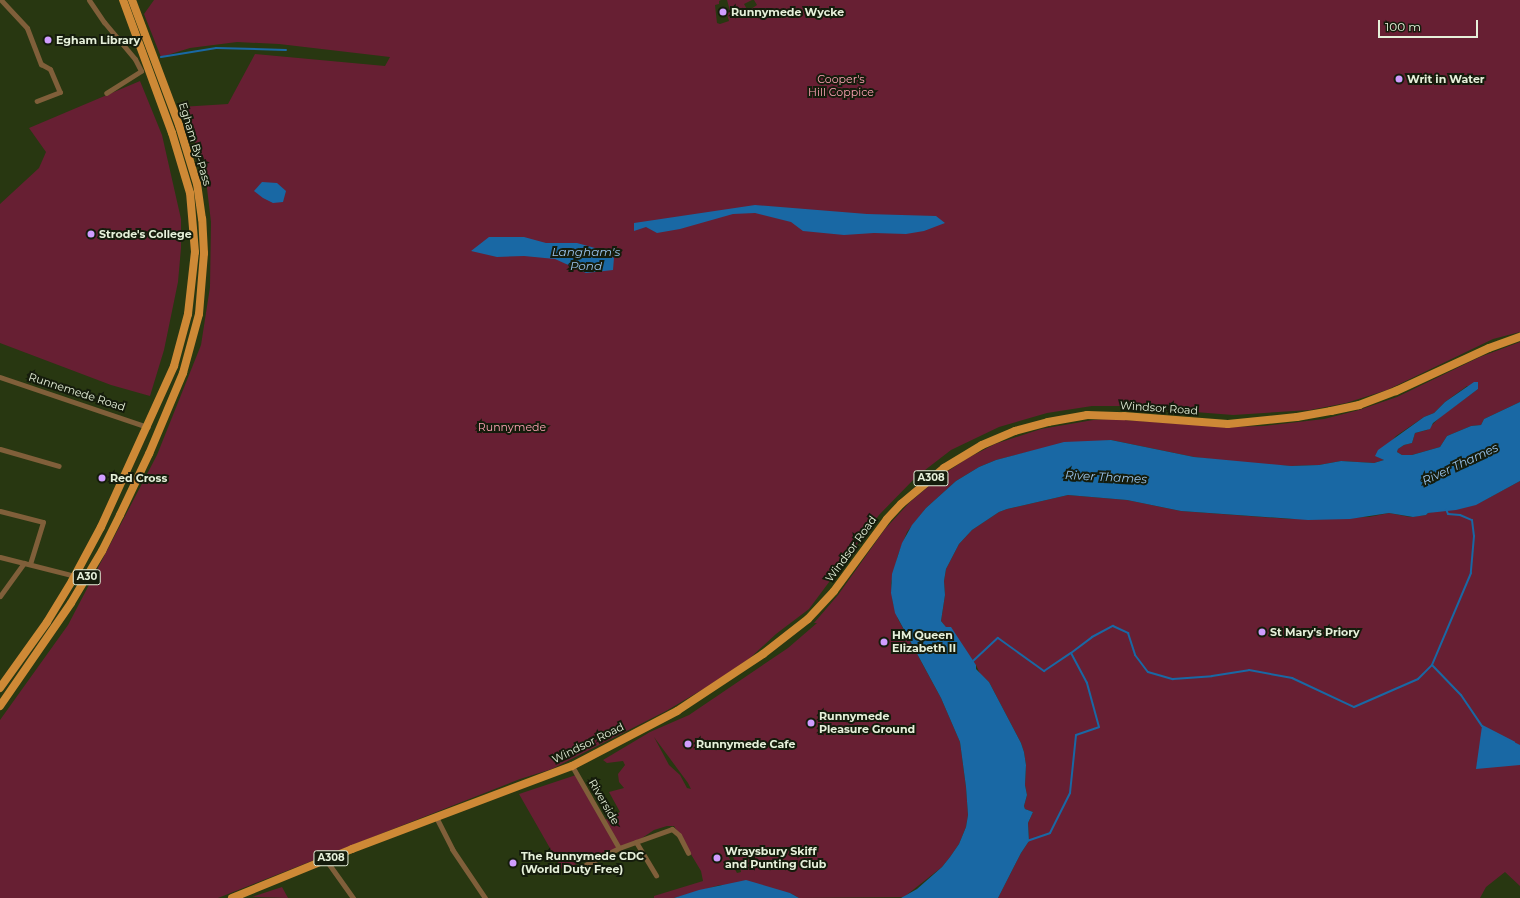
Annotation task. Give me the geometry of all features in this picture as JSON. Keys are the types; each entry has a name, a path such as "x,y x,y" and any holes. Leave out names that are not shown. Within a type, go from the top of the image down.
{"main road":[{"name":"Egham By-Pass","path":"123,0 181,158 190,193 195,233 193,280 185,331 174,366 148,427"},
{"name":"Egham By-Pass","path":"0,706 45,643 82,586 120,515 156,437 183,373 195,331 202,285 203,236 200,201 192,166 132,0"},
{"name":"Windsor Road","path":"232,898 436,817 572,766 677,711 791,634 821,606 887,519 901,504 944,468 982,444 1028,428 1087,416 1124,416 1228,424 1297,417 1331,411 1359,405 1396,391 1482,351 1520,337"},
{"name":"A30","path":"0,688 46,622 75,576 101,527 148,427"}],"street":[{"path":"1,0 27,28 41,64 50,70 60,92 37,101"},
{"path":"89,0 104,22 120,39 135,59 141,71 106,93"},
{"path":"120,39 125,35"},
{"name":"Runnemede Road","path":"0,377 148,427"},
{"path":"0,449 59,466"},
{"path":"0,511 43,522 27,563 0,596"},
{"path":"0,557 75,576"},
{"name":"Riverside","path":"572,766 619,848"},
{"path":"436,817 452,849 485,898"},
{"path":"573,870 619,848 672,829 679,835 688,853"},
{"path":"636,842 656,875"},
{"path":"326,860 353,898"}],"green space":[{"name":"Runnymede","path":"154,0 721,0 719,1 719,4 715,5 717,23 720,24 729,21 727,14 730,11 727,0 752,0 744,4 748,11 757,5 754,0 1520,0 1520,332 1493,339 1387,390 1346,403 1310,410 1233,415 1119,406 1092,406 1047,413 999,427 951,450 916,477 879,515 809,609 776,634 750,658 705,688 666,711 552,769 520,779 218,898 0,898 0,720 68,625 157,455 201,345 210,287 211,222 204,163 180,107 228,104 255,54 385,66 390,57 279,44 237,42 190,48 161,57 144,14"},
{"name":"Strode's College","path":"140,81 162,135 181,219 181,248 178,282 164,350 150,396 111,385 0,343 0,204 39,168 46,152 29,128"},
{"name":"Runnymede Pleasure Ground","path":"1520,342 1520,402 1484,419 1481,425 1471,426 1447,436 1440,447 1412,455 1402,455 1397,452 1398,449 1404,445 1412,443 1415,433 1427,430 1440,417 1478,389 1467,386 1445,402 1434,413 1424,417 1396,436 1378,457 1384,460 1374,463 1341,461 1319,465 1291,466 1242,463 1194,457 1111,440 1028,452 996,460 979,467 956,481 926,508 907,532 898,555 891,583 893,603 898,619 941,698 960,742 968,815 966,827 959,844 950,857 942,867 904,897 799,898 790,893 720,885 674,898 654,898 654,896 703,881 701,871 674,826 667,826 654,830 636,842 598,857 592,856 563,871 519,794 576,775 603,821 620,812 609,792 624,788 619,782 618,774 625,765 623,761 607,763 603,760 650,732 689,715 788,648 817,623 814,623 838,595 885,529 909,503 942,475 968,458 995,444 1041,429 1093,420 1110,419 1228,427 1264,426 1324,419 1359,410 1397,397 1480,357","holes":["654,737 688,783 691,789 687,788 680,775 669,765","727,847 741,871 741,872 737,873 724,848"]},
{"path":"1520,481 1520,886 1505,872 1486,887 1480,898 998,898 1021,853 1029,841 1028,823 1033,812 1025,809 1024,806 1027,795 1025,785 1026,765 1021,743 989,682 980,674 976,665 941,621 945,595 944,581 946,569 959,544 972,530 999,512 1007,509 1068,495 1127,500 1181,511 1290,519 1369,517 1389,513 1410,517 1426,515 1428,513 1481,502"},
{"path":"282,887 288,898 252,897"}],"water":[{"path":"262,182 277,183 286,191 283,202 273,203 254,191"},
{"name":"Langham's Pond","path":"755,205 867,214 936,216 945,223 924,231 906,234 874,233 844,235 803,231 791,222 755,213 733,214 680,229 657,233 646,227 634,231 634,223"},
{"name":"Langham's Pond","path":"489,237 524,237 546,243 577,243 595,248 614,258 613,270 586,273 555,259 524,256 497,257 471,251"},
{"name":"River Thames","path":"1474,382 1478,382 1478,389 1433,423 1430,429 1415,433 1412,443 1404,445 1398,449 1397,452 1402,455 1412,455 1440,447 1447,436 1471,426 1481,425 1484,419 1520,402 1520,481 1476,505 1413,517 1389,513 1350,519 1308,520 1181,511 1127,500 1068,495 1007,509 999,512 972,530 959,544 946,569 944,581 945,595 941,621 946,627 951,627 976,665 976,669 989,682 1021,743 1026,765 1025,785 1027,795 1024,806 1025,809 1033,812 1028,823 1029,841 1021,853 998,898 901,898 917,889 942,867 959,844 966,827 968,815 960,742 941,698 895,613 891,593 892,574 902,543 912,525 926,508 956,481 979,467 996,460 1064,442 1111,440 1194,457 1291,466 1319,465 1341,461 1374,463 1384,460 1375,456 1378,450 1424,417 1434,413 1445,402"},
{"path":"1482,726 1520,745 1520,765 1476,769"},
{"path":"746,880 790,893 799,898 674,898 699,890"}],"waterway":[{"path":"161,57 216,48 286,50"},
{"path":"1446,509 1448,514 1460,515 1472,520 1474,536 1471,573 1432,665 1461,695 1482,726 1514,742"},
{"path":"973,661 998,638 1044,671 1092,637 1113,626 1128,633 1135,655 1148,672 1173,679 1212,676 1249,670 1292,678 1354,707 1418,679 1432,665"},
{"path":"1027,841 1050,833 1070,793 1076,735 1099,727 1087,683 1071,653"}],"place":[{"name":"Runnymede Wycke","path":"723,12"},
{"name":"Egham Library","path":"48,40"},
{"name":"Writ in Water","path":"1399,79"},
{"name":"Strode's College","path":"91,234"},
{"name":"Red Cross","path":"102,478"},
{"name":"St Mary's Priory","path":"1262,632"},
{"name":"HM Queen Elizabeth II","path":"884,642"},
{"name":"Runnymede Pleasure Ground","path":"811,723"},
{"name":"Runnymede Cafe","path":"688,744"},
{"name":"Wraysbury Skiff and Punting Club","path":"717,858"},
{"name":"The Runnymede CDC (World Duty Free)","path":"513,863"}],"park label":[{"name":"Cooper's Hill Coppice","path":"841,86"}]}
